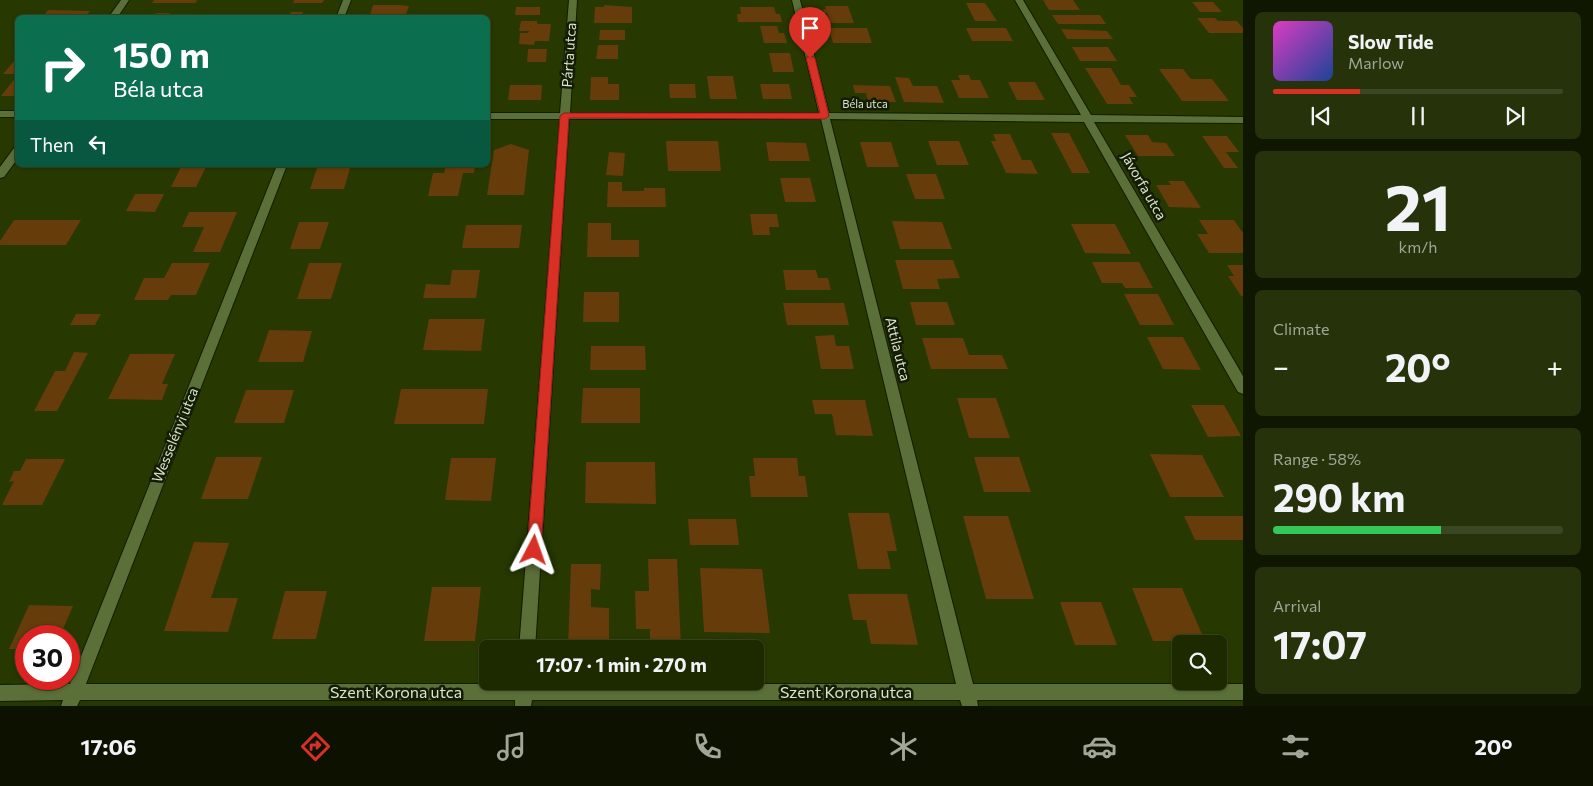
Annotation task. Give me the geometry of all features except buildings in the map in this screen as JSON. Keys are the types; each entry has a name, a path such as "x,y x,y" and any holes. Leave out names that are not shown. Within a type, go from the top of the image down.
{"street":[{"path":"114,15 125,0"},
{"path":"341,15 347,0"},
{"name":"Párta utca","path":"528,640 573,0"},
{"name":"Attila utca","path":"796,0 968,699"},
{"name":"Jávorfa utca","path":"1019,0 1243,388"},
{"path":"0,114 15,114"},
{"name":"Béla utca","path":"490,116 825,116 1243,120"},
{"path":"0,174 15,154"},
{"name":"Wesselényi utca","path":"72,699 281,167"},
{"name":"Szent Korona utca","path":"0,693 72,699 524,693 968,699 1243,692"}],"route":[{"path":"534,550 564,116 825,116 810,58"}]}
